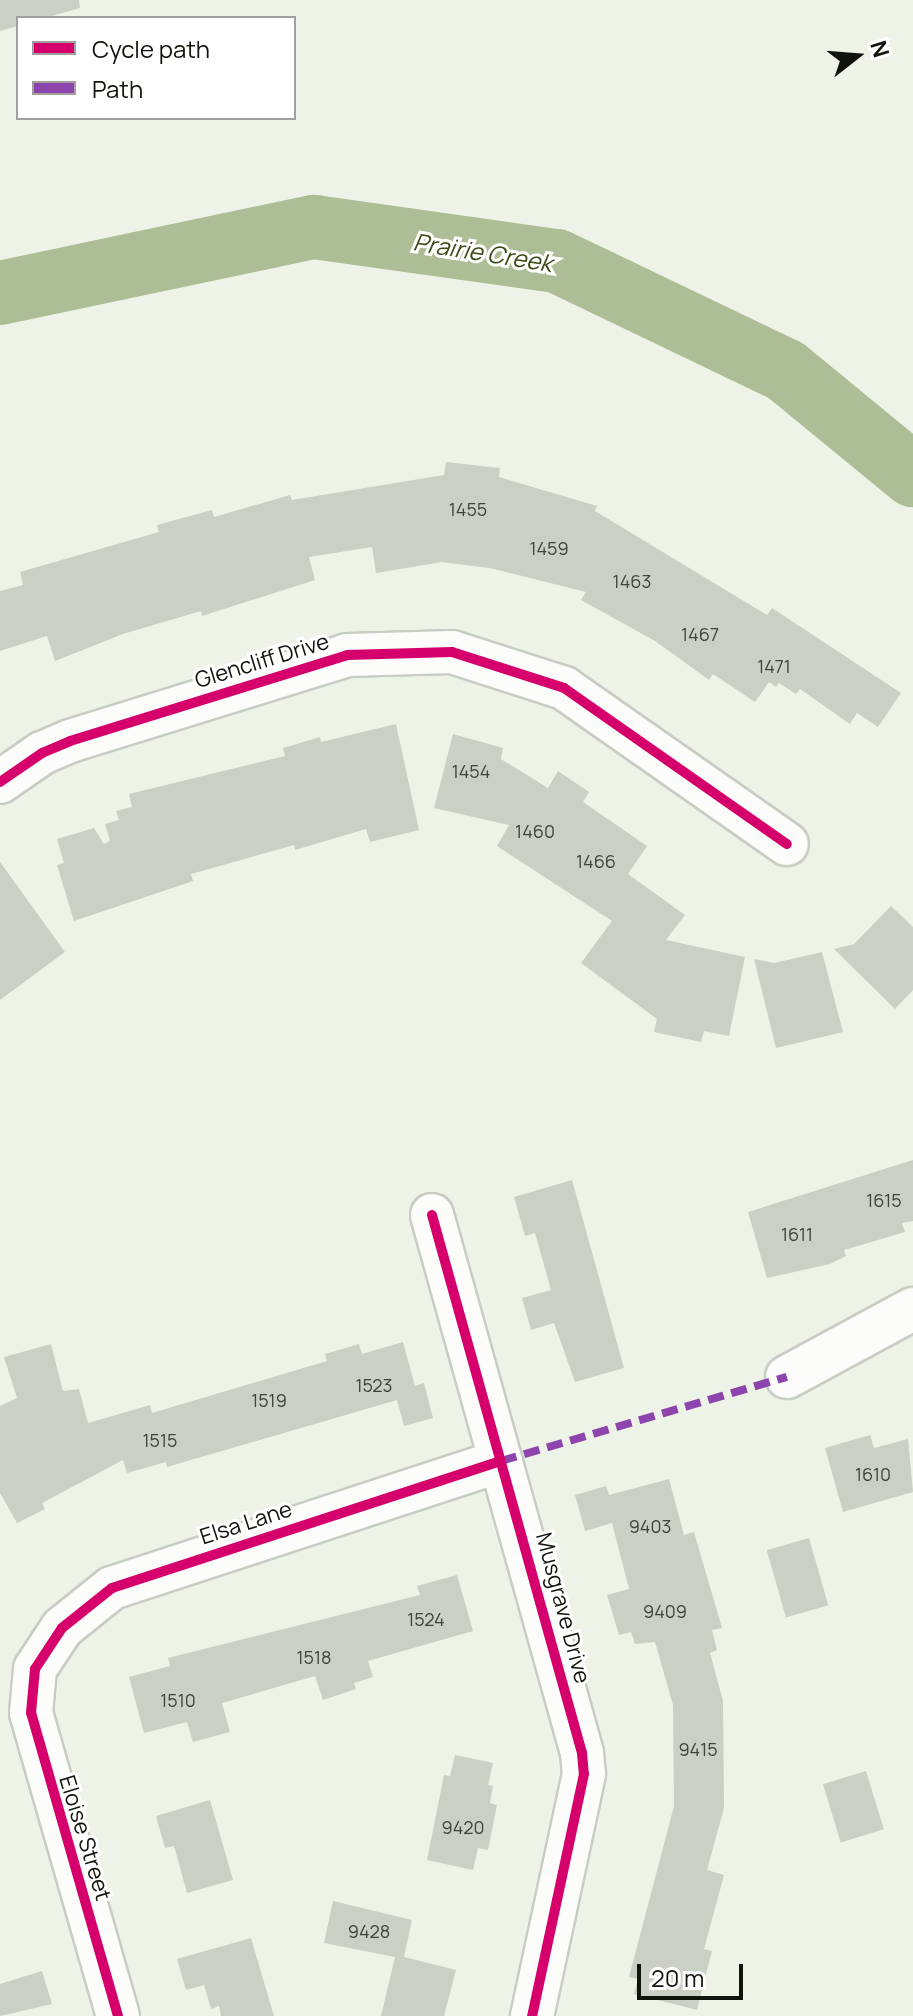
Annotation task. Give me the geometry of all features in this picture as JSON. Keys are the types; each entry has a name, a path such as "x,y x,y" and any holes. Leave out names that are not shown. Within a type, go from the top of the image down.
{"street":[{"name":"Glencliff Drive","path":"0,782 42,753 70,741 347,655 452,652 564,688 787,844"},
{"name":"Musgrave Drive","path":"432,1215 584,1774 532,2016"},
{"path":"787,1377 913,1309"},
{"name":"Elsa Lane","path":"35,1669 62,1628 112,1588 501,1461"},
{"name":"Eloise Street","path":"35,1669 31,1713 42,1765 118,2016"}],"building":[{"path":"0,0 79,0 80,8 52,16 16,16 16,27 0,31"},
{"path":"446,462 500,468 499,477 597,506 595,511 767,615 772,608 901,693 878,727 857,713 850,724 800,689 796,694 779,683 776,687 769,682 755,702 713,674 709,680 655,641 581,600 586,592 490,568 442,562 376,573 372,547 309,557 315,580 202,616 201,611 123,634 55,661 47,636 0,651 0,591 23,585 20,572 159,532 157,525 212,510 214,517 290,495 292,500 444,475"},
{"path":"396,724 419,830 370,842 366,829 295,850 294,845 191,874 193,881 74,921 57,865 64,863 57,839 94,828 104,844 110,841 105,824 119,820 116,811 132,807 129,794 285,756 283,748 320,737 321,742"},
{"path":"453,734 503,748 501,759 548,788 558,771 589,792 583,802 647,846 628,874 685,915 666,940 745,957 729,1036 704,1031 701,1042 654,1032 657,1019 581,963 612,921 497,846 509,825 434,808"},
{"path":"0,862 65,952 0,1000"},
{"path":"891,906 913,927 913,990 895,1009 834,949 854,944"},
{"path":"822,952 843,1032 776,1048 754,959 774,963"},
{"path":"913,1160 913,1221 902,1223 905,1232 844,1250 846,1256 830,1264 767,1278 748,1212"},
{"path":"572,1180 624,1368 575,1382 554,1323 531,1330 522,1298 551,1290 535,1233 525,1236 514,1197"},
{"path":"403,1342 415,1386 424,1383 433,1418 404,1426 397,1400 167,1467 166,1462 127,1473 123,1460 42,1503 45,1509 17,1523 0,1493 0,1406 17,1398 4,1357 51,1344 63,1391 79,1389 88,1423 150,1405 152,1413 327,1361 325,1354 359,1344 362,1354"},
{"path":"870,1435 874,1448 908,1439 913,1492 843,1512 825,1448"},
{"path":"669,1479 684,1535 694,1532 722,1628 712,1630 717,1650 710,1653 723,1701 724,1808 707,1870 724,1875 704,1949 712,1951 697,2010 634,1994 638,1979 629,1977 674,1806 673,1705 655,1642 635,1644 631,1632 619,1635 607,1595 629,1589 612,1523 585,1531 575,1495 606,1486 609,1495"},
{"path":"809,1538 828,1605 786,1617 767,1550"},
{"path":"457,1575 473,1631 368,1661 373,1677 354,1683 356,1689 323,1700 315,1676 222,1703 230,1732 193,1742 187,1722 144,1733 129,1677 170,1666 168,1658 420,1595 417,1586"},
{"path":"455,1755 493,1763 488,1785 493,1786 490,1803 497,1805 488,1850 478,1848 473,1870 427,1860 444,1775 450,1776"},
{"path":"866,1771 884,1829 841,1842 823,1784"},
{"path":"210,1800 233,1880 187,1893 174,1846 165,1848 156,1816"},
{"path":"333,1901 412,1920 404,1957 456,1970 444,2016 381,2016 395,1957 324,1943"},
{"path":"251,1938 274,2016 221,2016 219,2006 211,2009 204,1985 186,1990 177,1959"},
{"path":"42,1971 52,2004 0,2016 0,1984"}],"waterway":[{"name":"Prairie Creek","path":"0,293 314,227 557,261 785,370 913,475"}],"marked path":[{"path":"501,1461 787,1377"}],"cycle path":[{"path":"0,782 42,753 70,741 347,655 452,652 564,688 787,844"},
{"path":"432,1215 582,1753 584,1774 532,2016"},
{"path":"118,2016 31,1713 35,1669 62,1628 112,1588 501,1461"}]}
